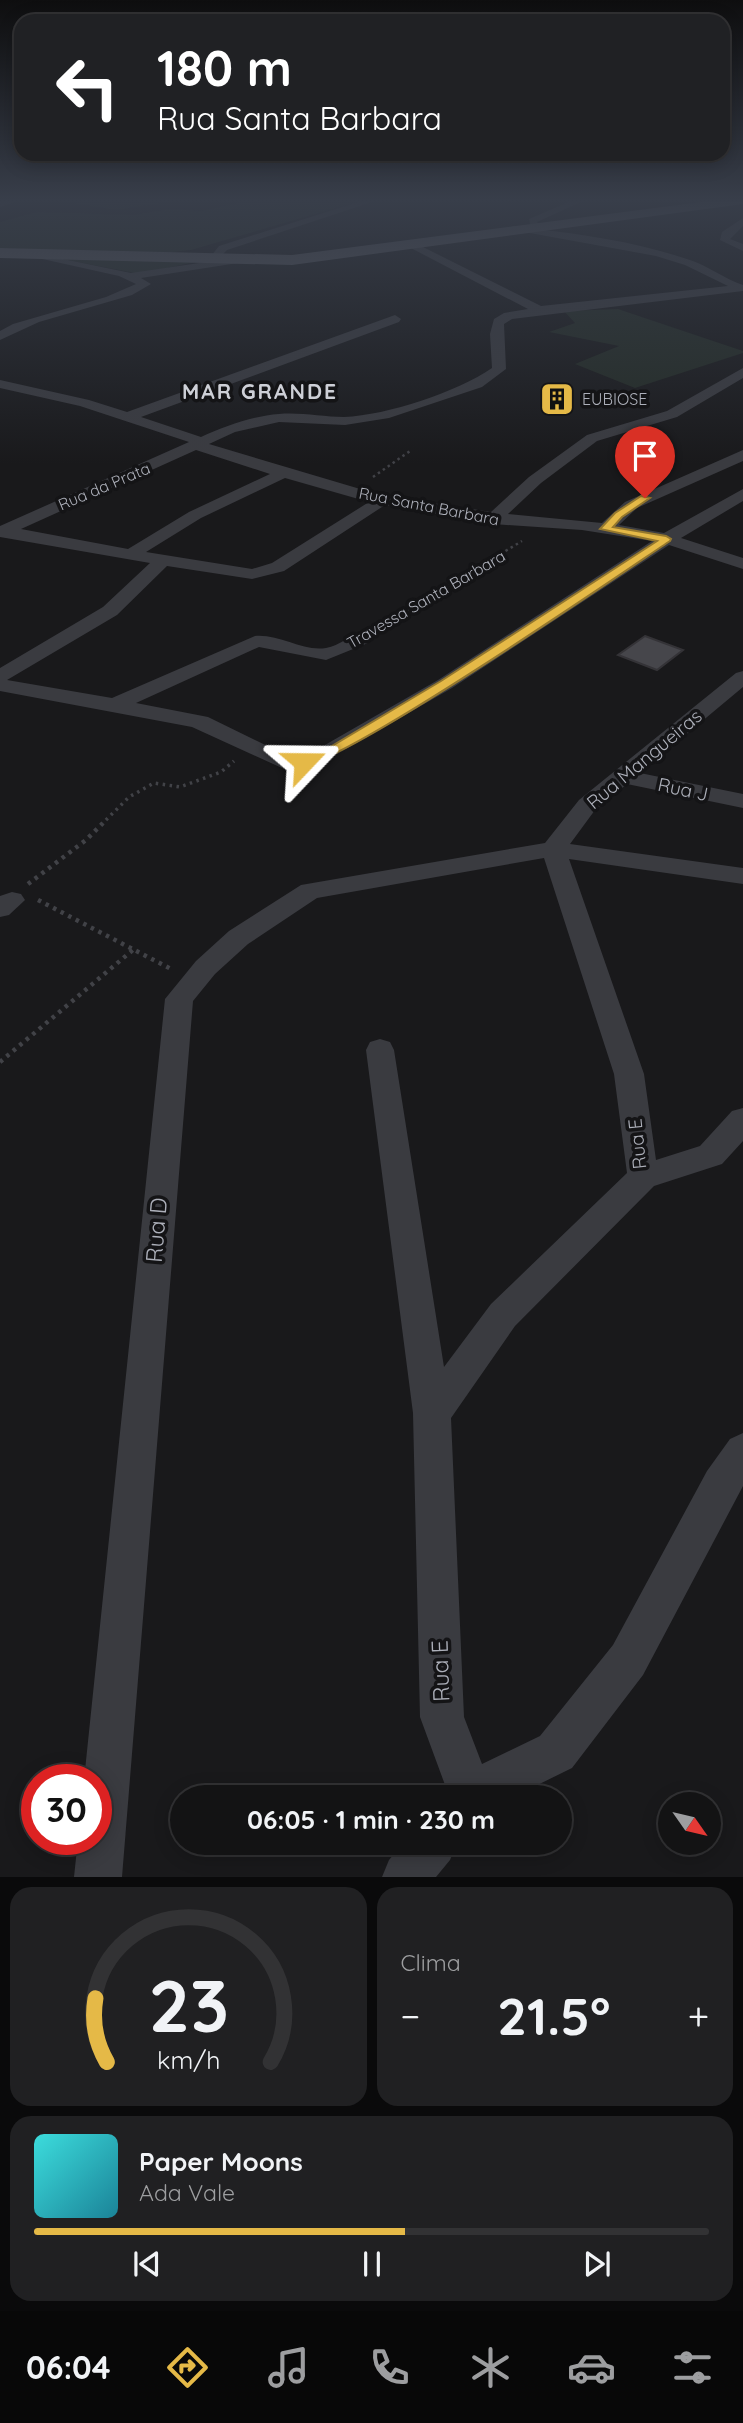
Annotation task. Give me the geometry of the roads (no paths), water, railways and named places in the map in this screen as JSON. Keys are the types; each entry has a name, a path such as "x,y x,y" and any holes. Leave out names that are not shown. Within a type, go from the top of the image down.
{"street":[{"path":"3,332 131,289"},
{"path":"497,289 539,310 635,302 736,289"},
{"name":"Rua da Prata","path":"2,531 230,429 279,418 345,421 384,415 477,384 499,369 496,334 498,322 508,316 539,310"},
{"path":"128,417 395,319"},
{"path":"493,519 535,480 592,438 672,414 743,372"},
{"name":"Rua Santa Barbara","path":"0,384 51,394 128,417 284,473 382,500 493,519 606,529 666,539"},
{"path":"606,529 631,505 743,455"},
{"path":"131,554 195,515 284,473"},
{"path":"0,685 200,722 292,763 330,753 445,684 666,539 743,494"},
{"path":"2,531 162,561 238,573 265,573 382,500"},
{"path":"666,539 743,564"},
{"path":"0,676 110,611 162,561"},
{"name":"Travessa Santa Barbara","path":"112,706 256,642 264,640 308,653 328,654 361,639"},
{"name":"Rua Mangueiras","path":"553,849 587,805 743,677"},
{"name":"Rua J","path":"622,776 743,801"},
{"name":"Rua D","path":"98,1877 179,999 192,980 284,905 310,891 553,849 743,876"},
{"name":"Rua E","path":"432,1413 503,1315 643,1177 629,1074 553,849"},
{"name":"Rua E","path":"380,1050 432,1413 442,1717 466,1785"},
{"path":"643,1177 711,1155 743,1120"},
{"path":"492,1785 556,1752 628,1660 722,1485 743,1452"},
{"path":"406,1877 423,1855"}],"place":[{"name":"EUBIOSE","path":"557,399"}],"district":[{"name":"MAR GRANDE","path":"260,391"}]}
